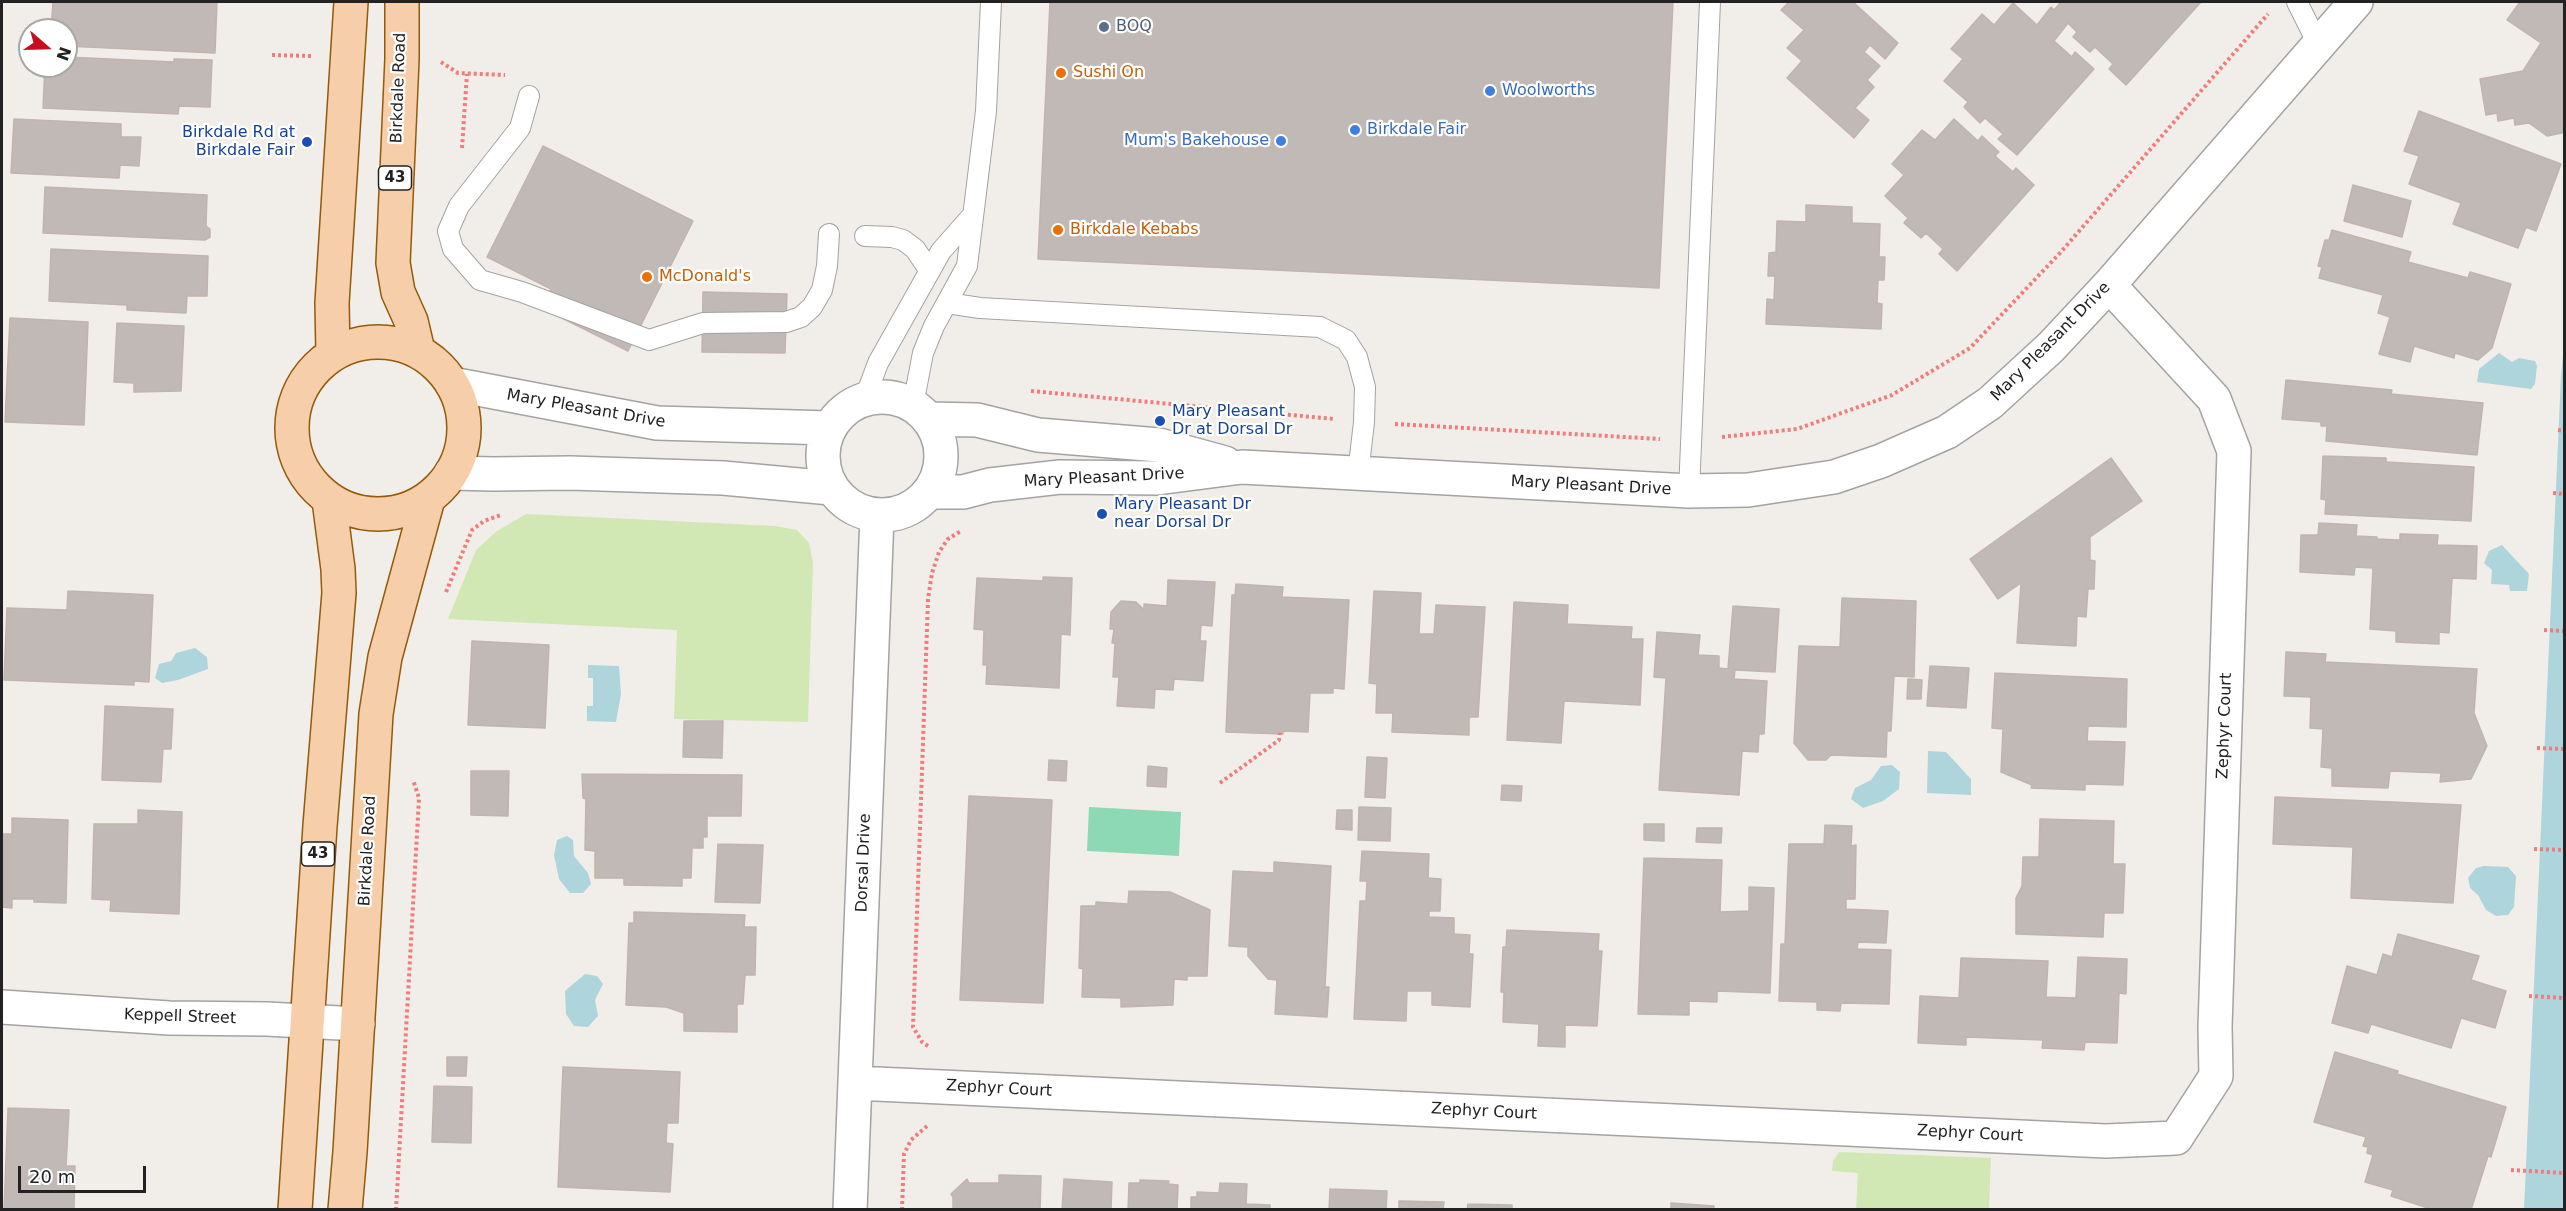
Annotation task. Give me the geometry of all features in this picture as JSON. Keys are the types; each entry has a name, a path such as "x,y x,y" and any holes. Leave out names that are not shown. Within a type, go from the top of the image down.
{"main road":[{"path":"333,354 332,303 351,2"},
{"name":"Birkdale Road","path":"402,2 402,59 393,263 398,292 411,321 418,351"},
{"path":"390,343 418,351 437,365 452,384 461,406 464,428 460,452 452,472 428,499 405,510 378,515 352,512 329,500 309,480 296,454 291,426 297,398 312,373 333,354 360,344 390,343"},
{"name":"Birkdale Road","path":"345,1209 376,714 385,657 428,499"},
{"name":"43","path":"295,1209 339,593 329,500"}],"street":[{"name":"Mary Pleasant Drive","path":"930,492 963,492 990,485 1060,477 1157,478 1242,467 1689,491 1748,490 1834,477 1881,461 1947,432 1990,403 2051,346 2109,285 2356,2"},
{"name":"Zephyr Court","path":"855,1083 2094,1140 2176,1138 2216,1076 2215,1027 2235,451 2214,399 2109,285"},
{"name":"Mary Pleasant Drive","path":"452,384 657,423 830,428"},
{"path":"882,396 898,398 921,412 938,436 942,455 939,474 930,492 916,506 897,514 876,516 859,512 843,501 831,488 824,468 823,447 830,428 851,405 865,399 882,396"},
{"name":"Mary Pleasant Drive","path":"921,412 977,420 1038,435 1159,445 1242,467"},
{"path":"452,472 723,478 831,488"},
{"name":"Dorsal Drive","path":"850,1209 876,516"},
{"name":"Keppell Street","path":"2,1007 169,1018 358,1024"}],"lane":[{"path":"921,412 923,353 934,326 967,266 986,111 991,2"},
{"path":"1689,491 1710,2"},
{"path":"2297,2 2318,44"},
{"path":"528,96 520,128 459,206 448,231 453,249 480,280 522,291 649,340 703,323 786,321 801,317 812,307 822,290 827,266 829,234"},
{"path":"865,399 878,363 941,251 972,216"},
{"path":"865,236 892,237 903,240 915,249 930,271"},
{"path":"948,303 980,308 1320,327 1346,340 1357,357 1365,387 1364,422 1358,474"}],"path":[{"path":"1005,427 1012,389 1364,422 1690,441 1797,429 1892,396 1970,348 2060,253 2272,10"},
{"path":"461,153 467,74"},
{"path":"2558,430 2565,430"},
{"path":"2553,493 2565,494"},
{"path":"445,594 472,530 496,516 508,515"},
{"path":"902,1209 904,1154 911,1140 936,1120 939,1051 922,1042 913,1027 928,599 932,573 939,552 948,539 962,530"},
{"path":"2544,630 2565,631"},
{"path":"1220,783 1279,740 1280,734"},
{"path":"2536,748 2565,749"},
{"path":"396,1209 419,798 410,770"},
{"path":"2534,849 2565,850"},
{"path":"2529,996 2565,998"},
{"path":"2511,1170 2565,1173"}],"green space":[{"path":"526,514 776,526 797,530 809,543 813,563 808,722 674,719 677,630 448,619 476,550 497,531"},
{"path":"1089,807 1181,812 1179,856 1087,851"},
{"path":"1839,1152 1991,1158 1989,1209 1856,1209 1858,1173 1832,1171 1833,1161"}],"water":[{"path":"2564,347 2564,1209 2524,1210 2561,375"},
{"path":"2499,353 2512,362 2519,358 2535,361 2537,366 2535,384 2531,389 2477,382 2479,369"},
{"path":"2502,545 2529,574 2527,591 2510,591 2509,585 2491,584 2492,570 2484,563 2489,551"},
{"path":"195,648 207,657 208,669 162,683 155,678 159,664 171,661 176,653"},
{"path":"588,665 619,666 621,694 616,722 587,721 587,706 593,706 593,678 588,678"},
{"path":"1928,751 1946,752 1971,779 1971,795 1927,793"},
{"path":"1892,765 1900,772 1899,789 1883,801 1863,808 1851,799 1855,788 1871,780 1881,766"},
{"path":"567,836 573,840 574,856 588,873 591,884 583,893 570,893 559,879 554,855 557,840"},
{"path":"2508,867 2516,876 2514,907 2508,915 2496,916 2486,910 2478,895 2470,888 2468,878 2476,868"},
{"path":"585,974 597,976 603,984 595,1000 598,1016 588,1027 574,1026 566,1014 565,991"}],"building":[{"path":"53,2 217,2 215,53 78,47 78,18 52,18"},
{"name":"Birkdale Fair","path":"1050,2 1673,2 1659,288 1038,259"},
{"path":"1789,2 1853,2 1898,43 1885,59 1870,45 1864,52 1880,66 1867,80 1874,87 1855,108 1869,120 1854,138 1787,78 1802,61 1787,48 1804,30 1781,10"},
{"path":"2061,2 2201,2 2126,85 2109,69 2113,64 2095,47 2090,52 2073,37 2077,32 2068,23 2054,41 2072,57 2075,52 2094,69 2017,155 1998,139 2003,134 1985,118 1980,123 1964,107 1968,102 1944,81 1963,59 1951,49 1982,14 1994,25 2013,3 2037,25 2051,7 2054,10"},
{"path":"2520,2 2564,2 2564,130 2562,133 2547,136 2529,123 2515,125 2514,118 2498,121 2497,113 2486,115 2480,79 2523,71 2541,43 2507,20"},
{"path":"78,58 174,62 174,59 212,60 210,107 179,106 178,114 43,108 44,78 78,78"},
{"path":"2419,111 2561,164 2536,231 2526,227 2518,248 2453,224 2461,203 2409,184 2419,156 2404,151"},
{"path":"14,119 121,124 121,137 141,137 139,166 120,165 119,178 11,173"},
{"path":"1954,119 1978,141 1982,136 1999,152 1995,156 2013,172 2016,168 2034,185 1957,271 1939,254 1943,249 1926,233 1921,238 1904,223 1908,218 1885,196 1904,175 1892,164 1922,130 1935,140"},
{"path":"543,146 693,221 628,351 542,308 551,289 487,257"},
{"path":"2353,185 2411,201 2402,237 2344,221"},
{"path":"45,187 207,195 206,226 210,229 210,237 205,240 43,233"},
{"path":"1806,205 1852,207 1852,223 1880,224 1879,257 1885,257 1884,280 1878,280 1877,303 1882,304 1881,329 1766,324 1767,299 1774,300 1775,276 1768,276 1769,253 1776,252 1777,221 1806,222"},
{"path":"2332,230 2411,252 2408,262 2468,278 2470,272 2511,284 2492,348 2478,360 2455,353 2454,358 2414,346 2410,362 2379,354 2390,317 2378,313 2383,295 2319,278 2322,267 2318,266 2325,240 2329,240"},
{"path":"51,249 208,256 207,296 187,296 186,313 127,310 127,305 49,301"},
{"path":"703,292 787,294 785,353 702,352"},
{"path":"10,318 88,322 84,425 5,422"},
{"path":"117,323 184,326 181,391 134,392 134,383 114,382"},
{"path":"2286,380 2392,390 2391,394 2483,403 2477,455 2326,441 2327,426 2321,426 2321,422 2282,419"},
{"path":"2323,456 2386,458 2386,462 2474,467 2471,521 2325,514 2326,500 2321,499"},
{"path":"2111,458 2142,501 2090,537 2090,560 2095,561 2094,589 2088,589 2086,617 2077,616 2076,646 2017,643 2021,583 1998,599 1970,559"},
{"path":"2319,523 2357,525 2356,536 2400,540 2400,534 2438,535 2437,545 2477,546 2476,579 2452,578 2449,633 2439,632 2439,644 2396,642 2396,631 2370,629 2373,568 2355,567 2354,575 2300,572 2301,535 2318,535"},
{"path":"1043,577 1072,578 1070,635 1061,634 1059,688 986,684 987,665 983,665 984,630 974,629 977,578 1043,581"},
{"path":"1168,580 1215,582 1212,626 1201,625 1200,641 1206,641 1203,681 1174,679 1173,690 1155,689 1154,708 1117,706 1119,677 1113,677 1115,643 1112,643 1114,629 1110,629 1111,612 1121,601 1136,602 1144,610 1144,604 1167,606"},
{"path":"1236,584 1283,587 1282,597 1349,600 1344,689 1333,688 1333,693 1310,693 1308,732 1283,731 1283,734 1226,732 1232,595 1235,595"},
{"path":"68,591 153,595 149,682 134,681 134,685 4,680 7,608 67,610"},
{"path":"1374,591 1421,593 1419,634 1434,634 1436,605 1485,607 1478,717 1469,717 1469,735 1392,732 1393,713 1376,713 1377,684 1369,683"},
{"path":"1842,598 1916,601 1914,677 1894,676 1891,731 1887,731 1886,757 1831,755 1826,760 1808,760 1794,743 1799,646 1840,647"},
{"path":"1514,602 1568,605 1567,624 1632,627 1631,639 1643,639 1640,705 1564,701 1561,743 1507,740"},
{"path":"1733,606 1779,609 1775,672 1735,670 1734,679 1767,681 1764,734 1759,734 1758,752 1742,751 1739,795 1659,790 1666,678 1654,677 1657,632 1700,635 1698,655 1719,656 1719,668 1728,669"},
{"path":"472,641 549,645 545,728 468,725"},
{"path":"2286,652 2326,654 2325,662 2477,669 2474,713 2487,746 2471,779 2440,782 2441,773 2390,771 2388,788 2332,786 2332,768 2321,767 2323,729 2310,728 2311,697 2284,696"},
{"path":"1930,666 1969,668 1966,708 1927,706"},
{"path":"1995,673 2127,679 2126,727 2088,726 2087,741 2125,742 2123,785 2085,784 2085,790 2031,788 2032,785 2001,772 2003,729 1992,728"},
{"path":"1908,679 1922,680 1921,699 1907,699"},
{"path":"105,706 173,709 171,749 163,749 161,782 102,780"},
{"path":"684,721 723,721 722,758 683,757"},
{"path":"1367,757 1387,758 1385,798 1365,797"},
{"path":"1049,760 1067,761 1066,781 1048,780"},
{"path":"1148,766 1167,768 1166,787 1147,786"},
{"path":"471,771 509,771 508,816 471,815"},
{"path":"582,774 742,775 741,816 707,816 707,837 703,837 703,848 692,848 691,878 682,878 682,886 624,885 624,878 595,878 595,851 585,850 586,799 583,798"},
{"path":"1502,785 1522,786 1521,801 1501,800"},
{"path":"969,796 1052,800 1043,1003 960,1000"},
{"path":"2275,797 2461,805 2453,903 2351,898 2353,847 2273,844"},
{"path":"1359,807 1391,808 1390,841 1358,840"},
{"path":"138,810 182,812 179,914 110,911 111,900 92,899 94,824 138,824"},
{"path":"1337,810 1352,810 1352,830 1336,829"},
{"path":"12,818 68,820 66,903 12,899 12,908 2,907 2,834 12,834"},
{"path":"2040,819 2114,821 2113,864 2125,864 2123,913 2104,913 2103,937 2016,934 2016,898 2022,886 2023,857 2039,857"},
{"path":"1644,824 1664,824 1664,841 1644,840"},
{"path":"1825,825 1852,826 1851,846 1856,845 1855,899 1846,899 1846,909 1888,911 1886,943 1858,942 1857,949 1891,950 1889,1004 1841,1003 1840,1011 1817,1010 1817,1002 1779,1001 1781,944 1785,944 1789,844 1824,844"},
{"path":"1697,828 1722,828 1721,843 1696,842"},
{"path":"718,844 763,845 760,903 715,902"},
{"path":"1362,851 1429,854 1428,878 1441,879 1440,911 1429,911 1429,917 1454,918 1454,934 1470,935 1469,954 1473,954 1470,1007 1432,1005 1432,991 1407,991 1406,1021 1354,1019 1360,901 1366,901 1367,881 1360,881"},
{"path":"1644,858 1722,860 1720,912 1749,911 1749,887 1774,888 1770,993 1717,991 1717,1002 1689,1001 1689,1015 1638,1014"},
{"path":"1274,862 1331,866 1325,987 1329,987 1327,1017 1275,1014 1277,980 1268,979 1248,956 1248,947 1229,946 1233,871 1274,873"},
{"path":"1129,891 1170,892 1210,910 1207,976 1187,976 1187,980 1174,979 1173,1005 1121,1007 1121,998 1082,997 1083,969 1079,968 1081,906 1096,906 1096,902 1128,904"},
{"path":"634,912 745,915 744,927 756,927 755,975 745,975 743,1004 737,1004 737,1032 684,1031 684,1013 666,1007 626,1005 629,923 634,923"},
{"path":"1507,930 1599,934 1598,951 1602,951 1597,1026 1565,1025 1565,1047 1538,1046 1539,1024 1503,1022 1504,992 1501,992 1503,947 1506,947"},
{"path":"2398,934 2479,956 2471,980 2506,991 2495,1028 2461,1018 2451,1048 2371,1024 2368,1033 2332,1023 2347,966 2377,975 2383,954 2392,957"},
{"path":"2078,957 2127,959 2126,994 2119,993 2117,1043 2085,1042 2084,1050 2042,1048 2043,1040 1966,1037 1966,1045 1918,1043 1920,996 1959,998 1961,958 2048,961 2046,997 2076,998"},
{"path":"2335,1052 2398,1071 2397,1074 2506,1107 2491,1157 2488,1156 2471,1210 2434,1210 2391,1196 2393,1190 2365,1182 2373,1155 2367,1153 2368,1147 2363,1146 2366,1137 2314,1122"},
{"path":"447,1057 467,1057 466,1076 447,1076"},
{"path":"563,1067 680,1072 678,1123 667,1123 666,1143 673,1144 670,1192 558,1187"},
{"path":"434,1086 472,1087 471,1143 432,1142"},
{"path":"8,1108 69,1110 66,1166 75,1166 74,1210 4,1210"},
{"path":"999,1175 1041,1176 1040,1210 953,1210 951,1194 967,1179 969,1183 999,1183"},
{"path":"1064,1179 1112,1182 1111,1210 1062,1210"},
{"path":"1140,1180 1169,1181 1168,1184 1178,1185 1177,1210 1128,1210 1129,1183 1140,1183"},
{"path":"1220,1183 1247,1184 1246,1204 1270,1205 1270,1210 1191,1210 1191,1197 1197,1197 1197,1192 1219,1193"},
{"path":"1330,1189 1387,1191 1386,1210 1329,1210"},
{"path":"1399,1201 1444,1202 1443,1210 1399,1210"},
{"path":"1671,1203 1714,1206 1714,1210 1671,1210"},
{"path":"1468,1204 1512,1205 1512,1209 1529,1210 1467,1210"}],"place":[{"name":"BOQ","path":"1104,27"},
{"name":"Sushi On","path":"1061,73"},
{"name":"Woolworths","path":"1490,91"},
{"name":"Birkdale Fair","path":"1355,130"},
{"name":"Mum's Bakehouse","path":"1281,141"},
{"name":"Birkdale Rd at Birkdale Fair","path":"307,142"},
{"name":"Birkdale Kebabs","path":"1058,230"},
{"name":"McDonald's","path":"647,277"},
{"name":"Mary Pleasant Dr at Dorsal Dr","path":"1160,421"},
{"name":"Mary Pleasant Dr near Dorsal Dr","path":"1102,514"}]}
